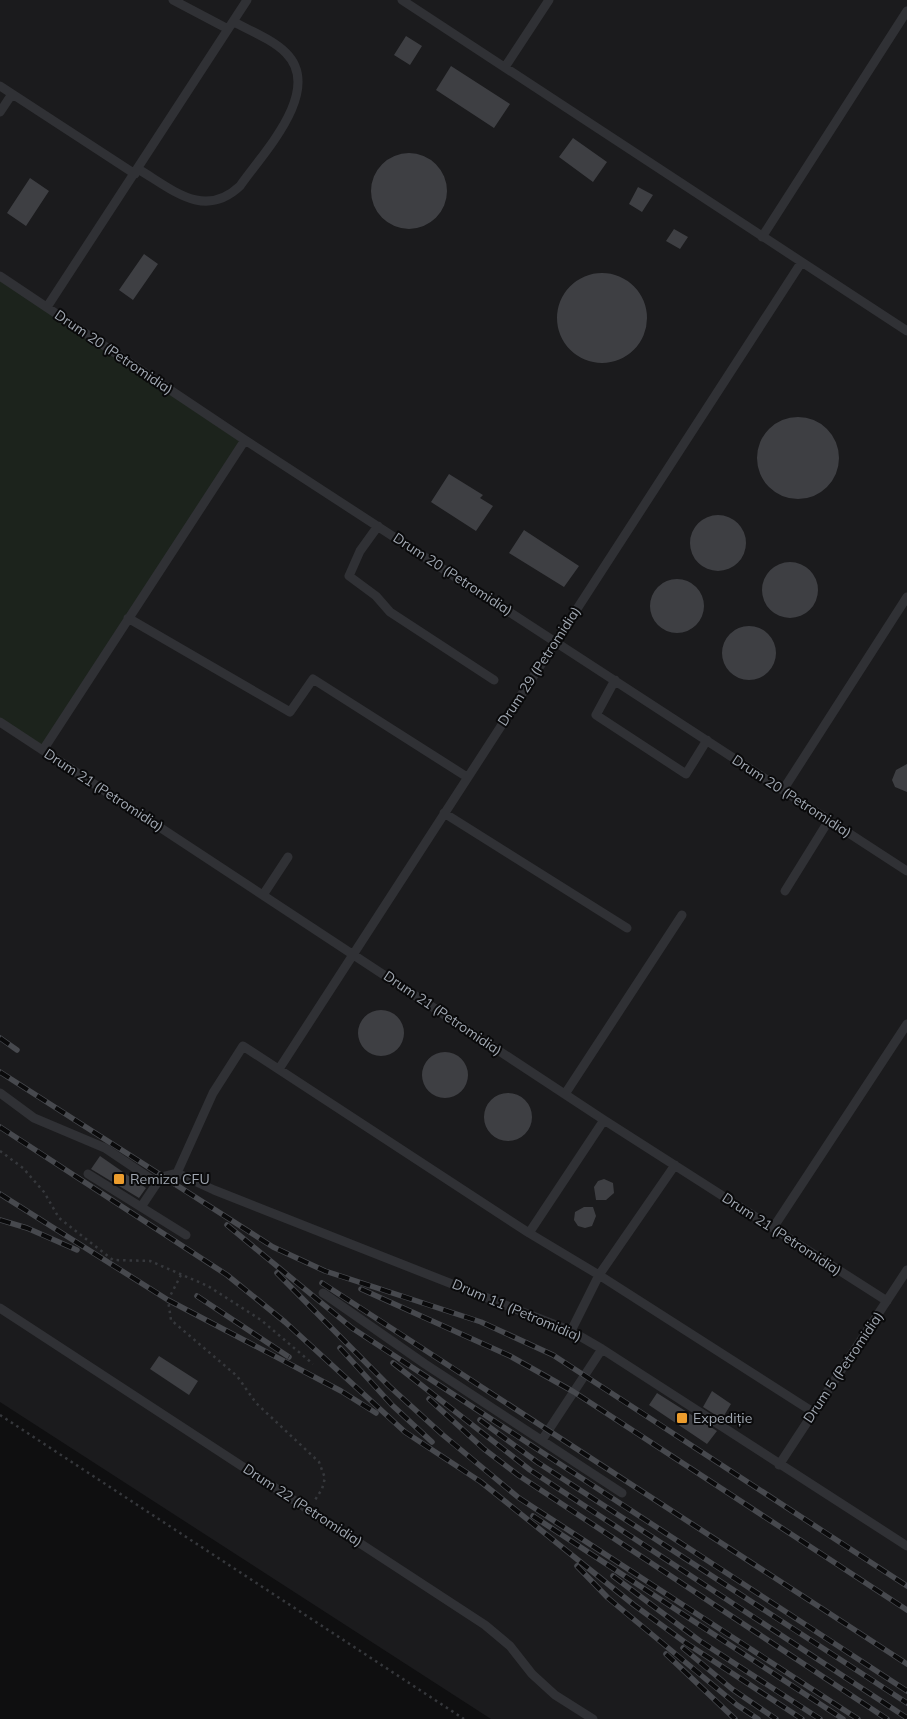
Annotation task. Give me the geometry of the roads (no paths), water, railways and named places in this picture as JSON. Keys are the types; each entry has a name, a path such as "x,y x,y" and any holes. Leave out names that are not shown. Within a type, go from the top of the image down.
{"lane":[{"path":"173,0 228,30"},
{"path":"47,307 137,172 247,0"},
{"path":"402,0 907,331"},
{"path":"505,67 549,0"},
{"path":"762,237 907,12"},
{"path":"0,86 137,172 189,199 200,202 217,201 240,186 288,118 297,98 299,87 296,69 292,60 279,47 234,22"},
{"path":"0,112 12,94"},
{"name":"Drum 29 (Petromidia)","path":"279,1069 801,263"},
{"name":"Drum 20 (Petromidia)","path":"0,276 245,440 556,640 907,871"},
{"path":"42,750 245,440"},
{"path":"378,526 360,551 349,576 376,596 390,612 494,680"},
{"path":"783,790 907,598"},
{"path":"128,618 290,712 314,679 467,778"},
{"path":"615,680 596,715 686,774 707,740"},
{"name":"Drum 21 (Petromidia)","path":"0,722 604,1120 887,1301"},
{"path":"444,813 627,928"},
{"path":"785,891 829,820"},
{"path":"262,895 288,857"},
{"path":"565,1094 682,915"},
{"path":"772,1228 907,1024"},
{"path":"141,1207 161,1177 177,1173 213,1093 243,1046 529,1232 813,1412"},
{"path":"0,1093 40,1121 106,1148 157,1183"},
{"path":"529,1232 604,1120"},
{"path":"571,1331 599,1275 675,1165"},
{"name":"Drum 11 (Petromidia)","path":"177,1173 214,1190 571,1331 602,1349 907,1546"},
{"path":"88,1174 186,1235"},
{"name":"Drum 5 (Petromidia)","path":"779,1465 907,1270"},
{"path":"323,1293 425,1364 622,1492"},
{"name":"Drum 22 (Petromidia)","path":"0,1308 309,1508 492,1630 510,1646 532,1674 554,1696 593,1719"},
{"path":"542,1440 602,1349"}],"railway":[{"path":"0,1038 17,1050"},
{"path":"0,1072 273,1247 325,1271 481,1322 553,1355 907,1586"},
{"path":"0,1127 227,1275 285,1322 405,1432 481,1482 634,1605 686,1643 802,1719"},
{"path":"0,1194 168,1300 341,1391 376,1413"},
{"path":"0,1220 27,1228 77,1250"},
{"path":"227,1225 352,1328 907,1691"},
{"path":"277,1273 389,1386 443,1435 519,1498 858,1719"},
{"path":"322,1283 907,1664"},
{"path":"361,1289 510,1356 574,1392 907,1610"},
{"path":"197,1296 289,1357"},
{"path":"340,1348 392,1405 432,1442"},
{"path":"393,1363 530,1470 907,1718"},
{"path":"429,1399 484,1449 518,1475 887,1719"},
{"path":"480,1420 537,1462 907,1703"},
{"path":"533,1516 843,1719"},
{"path":"577,1566 608,1598 737,1705 758,1719"},
{"path":"613,1576 700,1641 820,1719"},
{"path":"683,1648 732,1689 776,1719"},
{"path":"666,1654 735,1719"}],"place":[{"name":"Remiza CFU","path":"119,1179"},
{"name":"Expediție","path":"682,1418"}]}
